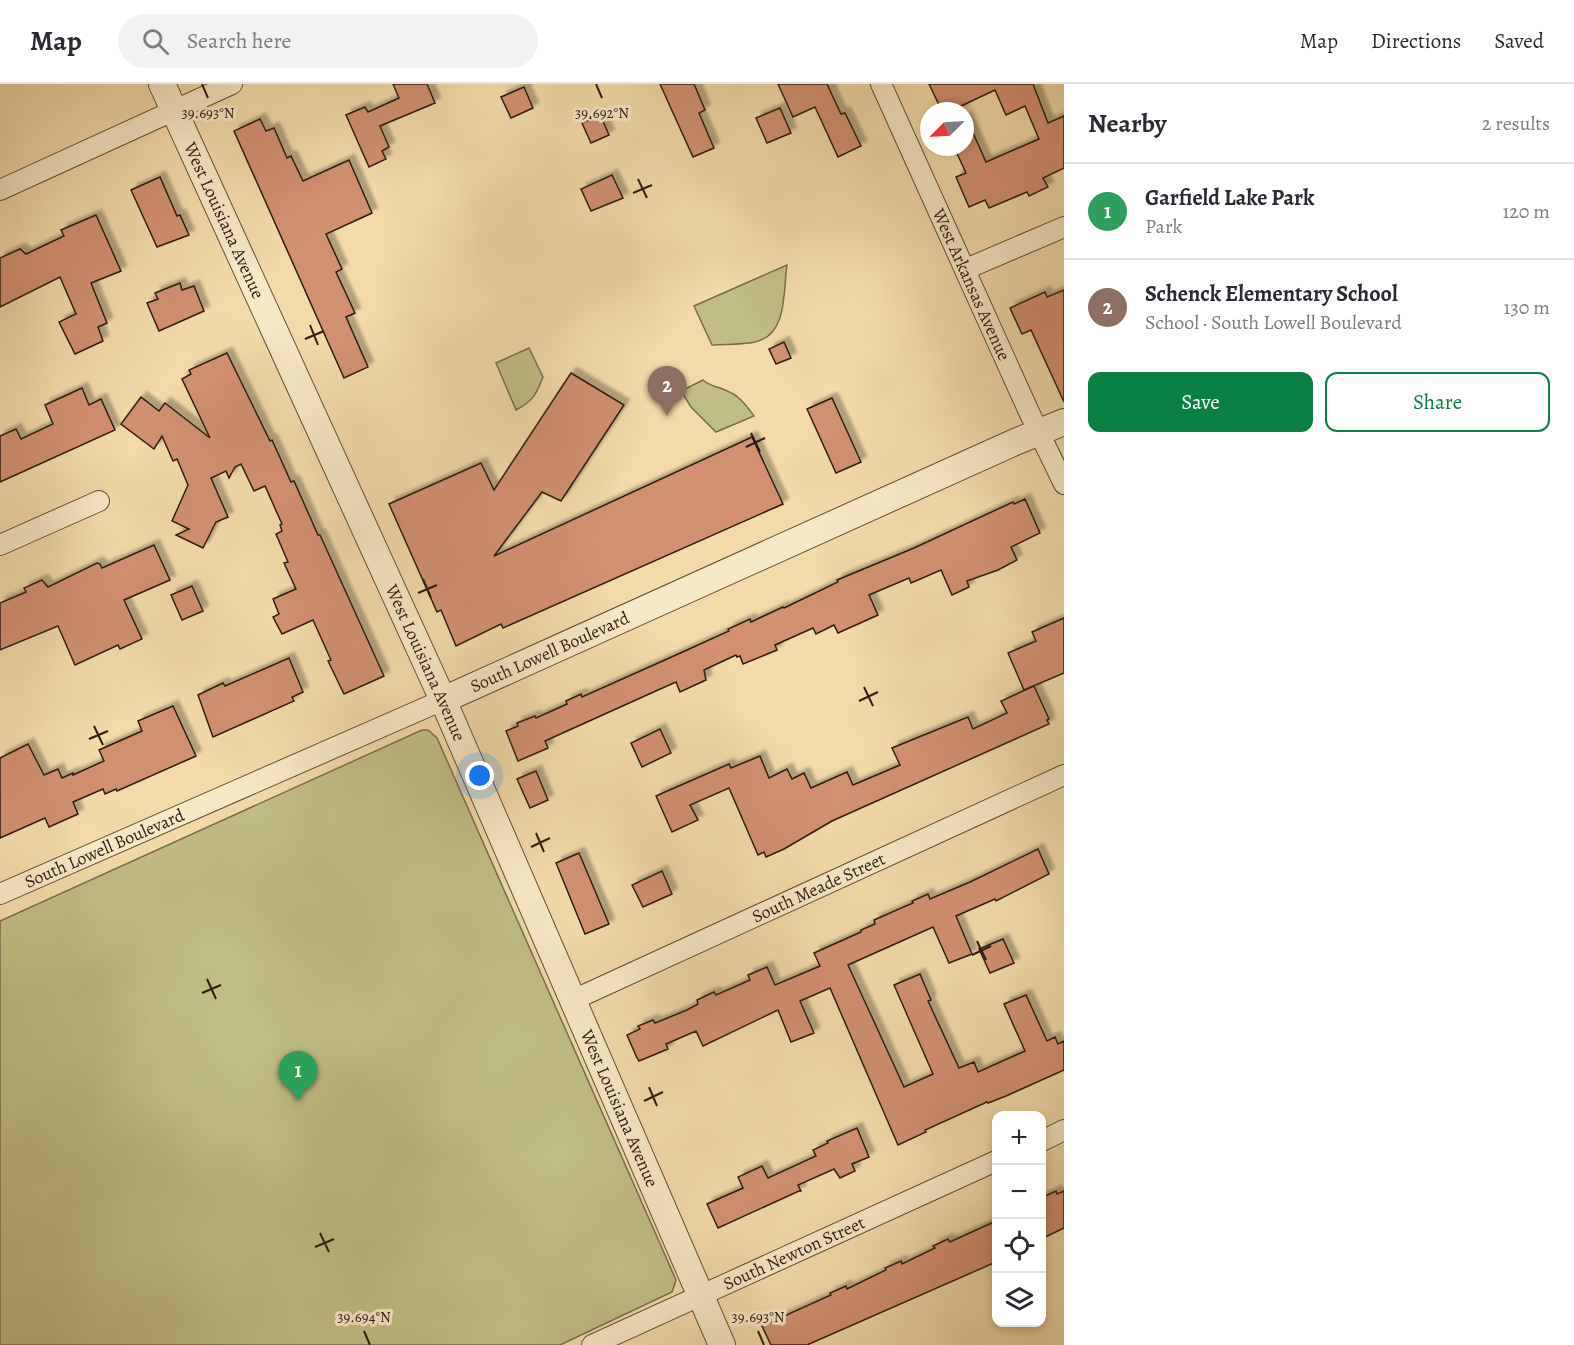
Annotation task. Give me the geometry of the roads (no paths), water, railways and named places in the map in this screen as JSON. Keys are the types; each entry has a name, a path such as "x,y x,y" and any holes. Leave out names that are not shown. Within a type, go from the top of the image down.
{"street":[{"name":"West Louisiana Avenue","path":"162,84 443,700 722,1345"},
{"path":"0,190 232,84"},
{"name":"West Arkansas Avenue","path":"881,84 1064,484"},
{"path":"966,269 1064,227"},
{"name":"South Lowell Boulevard","path":"0,894 443,700 1064,422"},
{"path":"0,545 99,501"},
{"name":"South Meade Street","path":"573,1000 1064,775"},
{"path":"1046,1139 1064,1130"},
{"name":"South Newton Street","path":"592,1345 992,1163"}],"place":[{"name":"Schenck Elementary School","path":"667,416"},
{"name":"Garfield Lake Park","path":"298,1101"}]}
